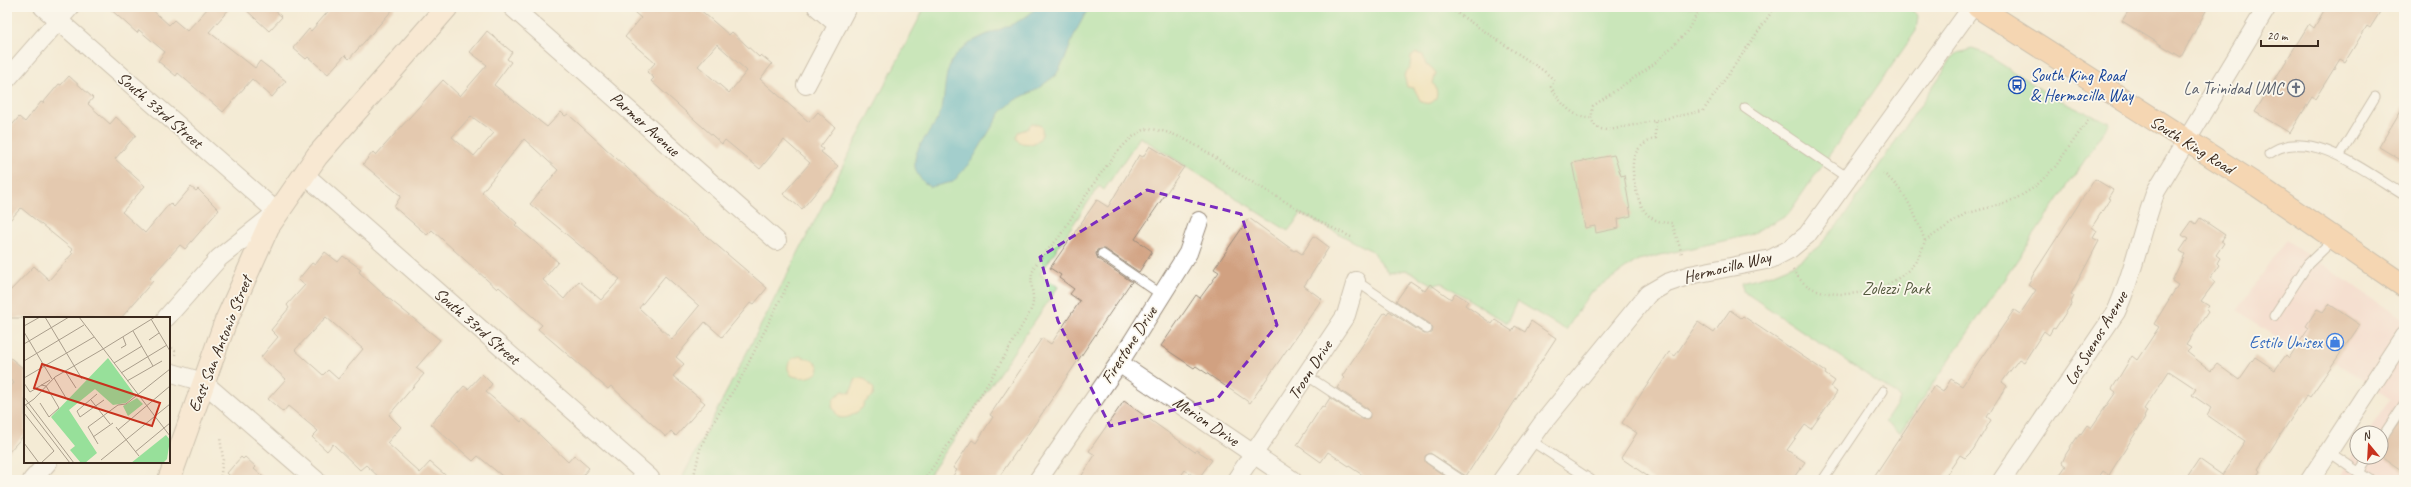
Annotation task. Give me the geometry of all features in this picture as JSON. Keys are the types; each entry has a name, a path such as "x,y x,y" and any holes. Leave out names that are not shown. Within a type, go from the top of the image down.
{"main road":[{"name":"South King Road","path":"1978,7 2186,140 2335,238 2404,286"}],"street":[{"name":"South 33rd Street","path":"43,7 277,212"},
{"path":"7,79 70,7"},
{"name":"East San Antonio Street","path":"169,480 225,323 268,227 317,156 447,7"},
{"name":"Parmer Avenue","path":"512,7 777,242"},
{"path":"817,7 838,25"},
{"path":"806,85 847,7"},
{"name":"Hermocilla Way","path":"1502,480 1530,440 1648,294 1667,283 1690,275 1771,258 1790,249 1807,235 1972,7"},
{"name":"Los Suenos Avenue","path":"2002,480 2116,312 2127,287 2145,219 2156,191 2267,7"},
{"name":"South 33rd Street","path":"304,174 650,478"},
{"name":"East San Antonio Street","path":"167,317 219,258 277,212"},
{"name":"Firestone Drive","path":"1038,480 1119,363 1162,295 1188,253 1199,220"},
{"name":"Troon Drive","path":"1236,480 1346,315 1356,281"},
{"path":"2310,480 2404,336"},
{"name":"Merion Drive","path":"1119,363 1292,480"},
{"path":"170,372 203,382 316,480"},
{"path":"32,480 47,463"}],"lane":[{"path":"2339,156 2375,97"},
{"path":"1745,108 1848,178"},
{"path":"2269,154 2275,149 2288,145 2305,145 2328,150 2404,195"},
{"path":"2274,316 2308,264 2335,238"},
{"path":"1102,254 1162,295"},
{"path":"1356,281 1426,329"},
{"path":"1306,375 1365,414"},
{"path":"1824,480 1882,391"},
{"path":"2389,427 2404,404"},
{"path":"1530,440 1591,480"},
{"path":"2329,452 2370,480"},
{"path":"1430,459 1461,480"},
{"path":"2359,472 2364,465"}],"path":[{"path":"1448,7 1544,71 1554,80 1551,87 1569,111 1585,118 1590,118"},
{"path":"1701,7 1686,33 1654,64 1593,106 1590,118 1594,126 1601,130 1655,122 1707,108 1733,67 1776,7"},
{"path":"1793,270 1809,287 1824,292 1861,293 1892,282 1905,273 1914,264 1926,241 1965,214 2012,201 2035,187 2055,166 2089,119"},
{"path":"1655,122 1656,138 1646,142 1638,149 1632,160 1639,203 1644,213 1652,220 1672,224 1682,254"},
{"path":"1883,173 1903,191 1912,206 1926,241"},
{"path":"693,480 700,449 708,431 740,378 790,280"},
{"path":"170,346 176,352 175,355"},
{"path":"220,437 223,458 220,480"}],"highlighted area":[{"path":"1147,190 1241,214 1277,325 1217,399 1110,426 1058,321 1040,257"}],"shaded area":[{"path":"2286,240 2404,320 2404,480 2336,480 2349,460 2349,465 2389,465 2389,425 2372,425 2390,399 2301,338 2293,348 2237,311"}],"green space":[{"path":"925,7 1909,7 1918,16 1916,31 1788,214 1750,235 1638,260 1589,294 1566,330 1517,301 1507,323 1442,283 1434,285 1406,270 1388,273 1372,251 1301,214 1288,231 1140,137 1104,190 1099,186 1040,274 1058,287 926,480 681,480"},
{"name":"Zolezzi Park","path":"1972,49 1984,53 2051,96 2110,123 1900,433 1885,422 1901,398 1743,291 1742,282 1769,275 1795,264 1818,247 1842,220 1953,57 1958,53"}],"sand":[{"path":"1416,53 1423,55 1426,65 1432,68 1436,73 1433,83 1437,91 1437,95 1436,98 1430,103 1421,102 1414,88 1407,87 1404,75 1410,67 1411,57"},
{"path":"1032,123 1041,126 1042,135 1036,142 1031,144 1020,143 1016,138 1018,132 1027,129"},
{"path":"801,356 816,363 819,369 814,375 798,377 791,375 788,369 788,364 793,358"},
{"path":"861,378 866,380 874,389 873,396 854,414 845,418 838,417 832,406 834,398 843,391 850,393 856,379"}],"water":[{"path":"1037,7 1089,7 1075,33 1065,59 1056,75 1036,90 1015,100 1001,112 972,160 953,182 930,187 918,176 916,172 916,153 939,117 943,104 947,75 956,55 975,40 1018,21"}],"building":[{"path":"108,7 149,7 169,25 174,20 187,31 209,7 231,7 209,32 255,68 260,61 286,81 272,97 252,79 223,112 178,73 176,76 158,61 165,52 139,30 137,33"},
{"path":"243,7 271,7 282,17 269,31"},
{"path":"332,7 395,7 349,59 345,55 328,74 308,57 306,59 293,48 309,29 311,31"},
{"path":"628,7 697,7 729,35 732,32 759,57 761,55 772,64 760,79 809,122 818,112 835,127 820,147 823,149 821,152 838,166 802,209 783,194 810,163 784,140 760,169 725,140 722,144 651,81 654,78 647,72 655,63 625,37 641,18","holes":["717,44 747,71 729,93 698,66"]},
{"path":"2131,7 2208,7 2181,57 2122,21"},
{"path":"2326,7 2383,7 2370,28 2367,26 2345,62 2340,59 2315,99 2312,97 2290,133 2255,112 2309,24 2314,28"},
{"path":"487,31 512,52 507,59 511,62 494,85 547,127 561,112 565,116 568,114 639,179 767,288 754,304 751,302 722,337 705,322 676,357 684,364 673,376 705,403 676,436 671,431 666,437 611,386 608,389 538,329 542,325 499,287 497,289 432,230 427,235 394,207 401,196 363,164 373,152 376,155 443,80 460,96 487,65 470,52","holes":["471,116 494,133 474,156 452,137","524,139 558,170 530,204 620,279 601,300 579,281 564,299 543,280 558,262 515,225 517,223 482,192","665,276 699,306 672,339 639,308"]},
{"path":"69,76 93,98 88,104 110,124 116,117 136,135 115,159 145,186 122,212 145,233 170,203 174,207 191,187 196,191 198,189 219,210 185,249 180,245 150,278 153,281 122,317 7,318 7,294 34,266 49,280 73,253 71,252 73,250 21,208 7,223 7,131 19,117 25,122 41,102 43,103 59,84 61,85"},
{"path":"2404,105 2404,162 2379,147"},
{"path":"1150,146 1184,167 1135,239 1152,251 1148,258 1139,272 1105,249 1097,250 1096,254 1098,259 1132,282 997,480 950,480 957,470 953,468 972,440 976,443 993,417 990,415 1042,338 1051,344 1080,301 1070,294 1074,289 1059,278 1061,275 1050,268 1097,200 1108,207 1139,155 1143,157"},
{"path":"1614,155 1621,176 1624,175 1631,216 1618,219 1619,228 1596,233 1595,226 1585,228 1572,163"},
{"path":"2095,179 2113,190 2108,198 2110,199 2092,227 2097,231 2093,238 2099,241 2071,294 2074,296 2071,302 2072,303 2055,329 2053,328 2049,335 2044,331 2024,362 2019,359 2002,382 2007,386 1987,417 1991,420 1973,450 1965,458 1960,455 1943,480 1883,480 1875,475 1934,386 1943,392 1951,379 1962,386 2014,310 2020,314 2036,290 2028,285 2033,275"},
{"path":"1249,218 1294,251 1296,250 1302,254 1314,236 1329,247 1304,286 1322,299 1250,403 1196,366 1194,368 1161,346 1196,295 1200,298 1219,272 1214,269"},
{"path":"2200,218 2225,235 2221,241 2224,243 2216,255 2220,258 2217,263 2219,265 2210,278 2215,282 2201,301 2209,306 2206,310 2208,312 2186,345 2191,348 2187,352 2211,371 2217,364 2239,380 2255,357 2275,370 2286,355 2289,358 2309,328 2306,326 2317,309 2323,312 2329,304 2360,325 2310,397 2307,395 2258,469 2260,471 2254,480 2185,480 2199,459 2222,475 2245,441 2207,415 2211,408 2192,395 2196,389 2169,371 2144,409 2147,411 2144,417 2145,418 2109,475 2103,471 2097,480 2056,480 2066,466 2062,463 2066,454 2080,433 2081,434 2087,425 2091,428 2116,392 2112,389 2132,356 2137,360 2159,327 2154,324 2178,285 2172,281 2185,254 2180,251 2188,239 2182,235 2192,221 2196,224"},
{"path":"325,252 338,262 343,256 361,269 359,272 382,293 440,340 416,368 424,374 389,415 401,427 387,443 420,473 430,462 451,480 382,480 366,465 360,470 333,444 327,451 312,437 318,431 288,406 283,412 268,399 286,379 261,357 278,337 271,330 289,308 287,305 305,285 298,280 312,263 315,265","holes":["326,317 363,349 338,379 328,370 323,375 295,350"]},
{"path":"1410,281 1425,291 1430,284 1451,299 1455,293 1468,301 1465,305 1492,324 1495,320 1512,331 1515,326 1525,332 1531,321 1556,338 1466,476 1430,453 1425,456 1425,462 1450,480 1370,480 1328,452 1321,462 1297,445 1322,406 1324,407 1330,398 1362,419 1367,420 1370,417 1368,409 1337,388 1344,378 1342,376 1384,313 1387,314 1389,311 1424,334 1432,333 1433,329 1430,324 1396,301"},
{"path":"1730,310 1741,318 1743,316 1826,372 1825,374 1835,381 1831,387 1837,392 1811,429 1805,425 1787,450 1805,462 1792,480 1653,480 1621,458 1637,433 1622,423 1669,352 1675,356 1698,322 1714,333"},
{"path":"7,355 24,369 24,435 7,454 7,391 14,383 7,376"},
{"path":"482,374 492,384 486,392 521,422 523,419 568,462 574,455 589,468 579,480 507,480 478,456 473,461 431,424 464,386 468,389"},
{"path":"1124,401 1195,452 1196,450 1212,460 1198,479 1185,470 1178,480 1079,480 1095,455 1089,451"},
{"path":"2404,415 2404,472 2389,462 2389,435"},
{"path":"241,457 243,459 245,457 256,467 254,469 267,480 234,480 227,473"}],"place":[{"name":"South King Road & Hermocilla Way","path":"2017,85"},
{"name":"La Trinidad UMC","path":"2296,88"},
{"name":"Estilo Unisex","path":"2335,342"}]}
